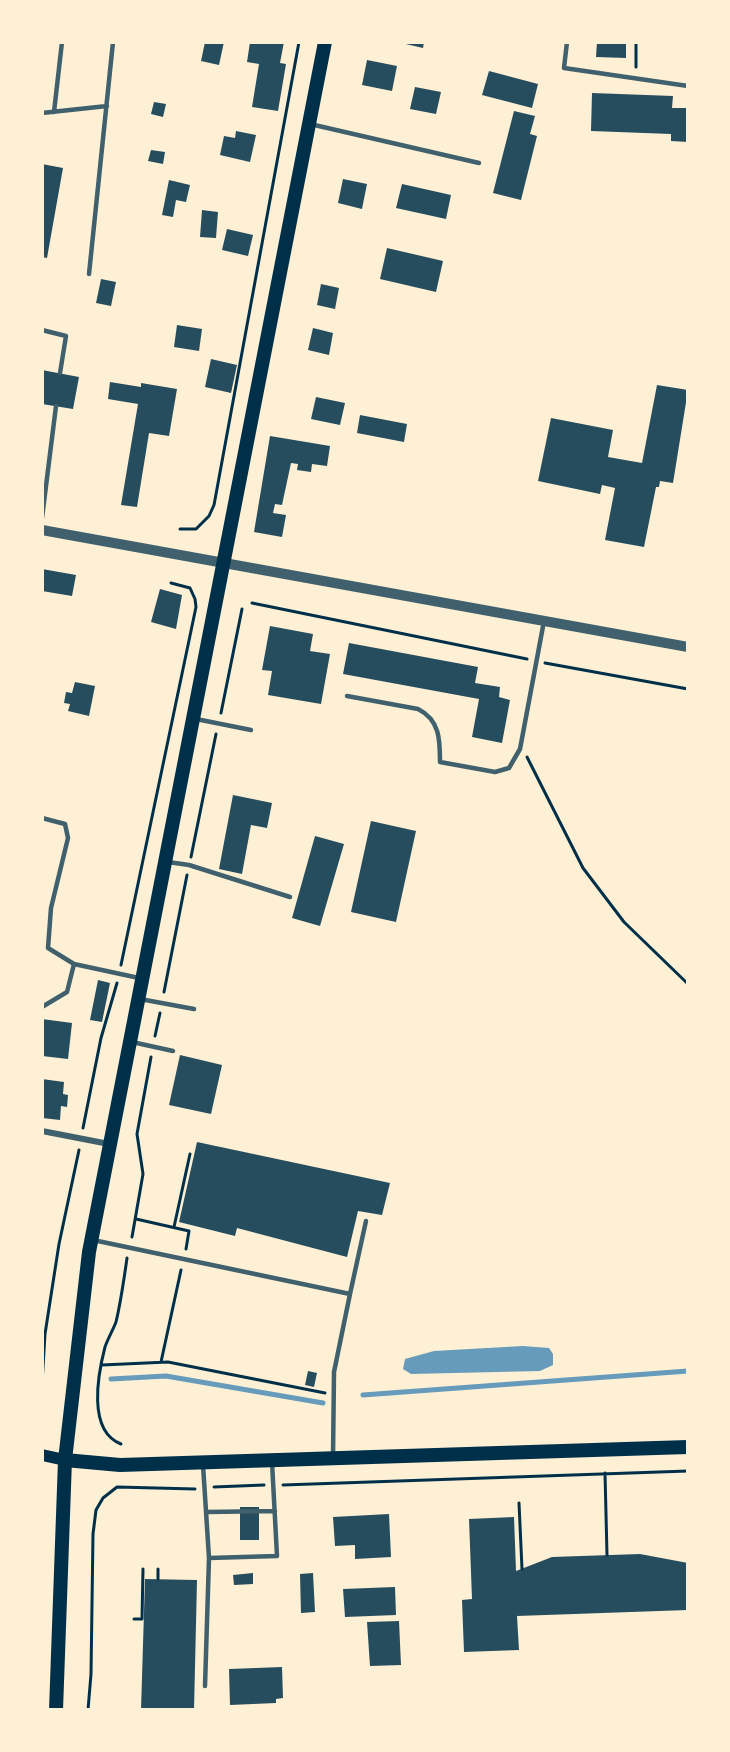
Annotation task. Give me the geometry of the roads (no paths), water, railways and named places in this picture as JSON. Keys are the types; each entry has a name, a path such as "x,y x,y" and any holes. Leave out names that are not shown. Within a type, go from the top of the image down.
{"main road":[{"path":"56,1710 65,1460 91,1240 325,42"},
{"path":"42,1455 65,1460 120,1465 688,1447"}],"street":[{"path":"42,530 688,647"},
{"path":"42,1131 109,1144"}],"lane":[{"path":"54,112 62,42"},
{"path":"89,274 113,42"},
{"path":"567,42 564,68 688,86"},
{"path":"42,113 107,106"},
{"path":"310,124 479,163"},
{"path":"42,330 66,336 60,373"},
{"path":"42,518 56,406"},
{"path":"347,696 418,709 428,714 438,728 440,762 495,772 509,768 520,749 544,621"},
{"path":"193,719 251,730"},
{"path":"42,818 65,824 68,838 51,908 48,948 74,964 142,979"},
{"path":"165,861 189,865 290,897"},
{"path":"42,1007 67,992 74,964"},
{"path":"138,998 194,1009"},
{"path":"129,1042 173,1052"},
{"path":"333,1459 332,1394 366,1221"},
{"path":"91,1240 350,1294"},
{"path":"209,1558 277,1556 272,1460"},
{"path":"202,1462 206,1487 209,1558 205,1686"},
{"path":"207,1512 275,1511"}],"water":[{"path":"523,1346 549,1348 553,1354 553,1365 540,1371 411,1374 403,1369 405,1359 434,1351"}],"waterway":[{"path":"363,1395 688,1371"},
{"path":"111,1379 166,1376 323,1403"}]}
